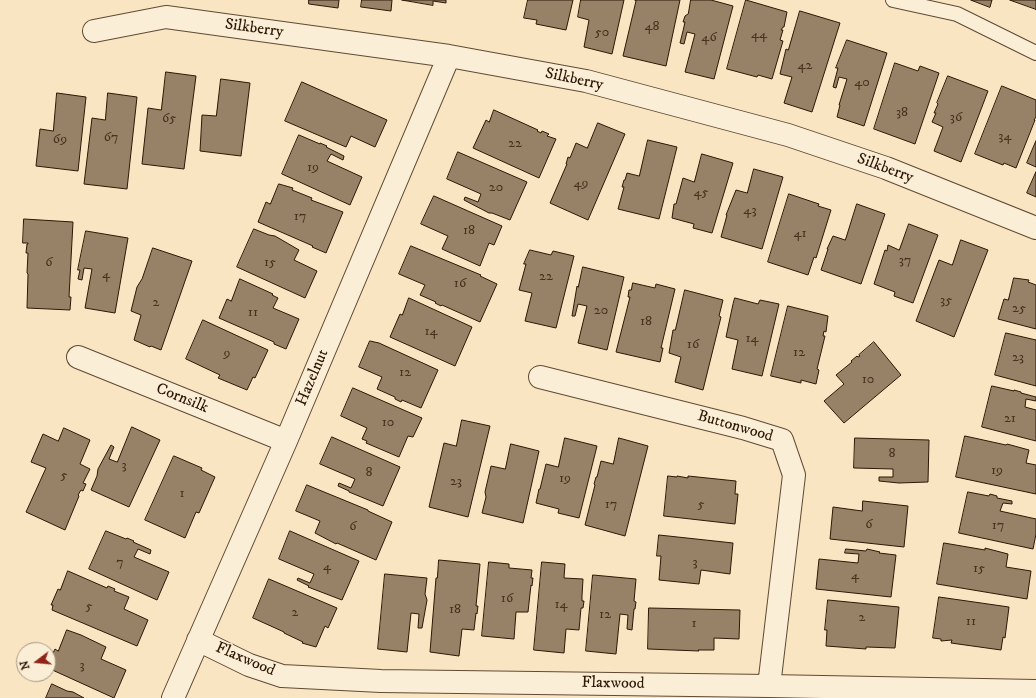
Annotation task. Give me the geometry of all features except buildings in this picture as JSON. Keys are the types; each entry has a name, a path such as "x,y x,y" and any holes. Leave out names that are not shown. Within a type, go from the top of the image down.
{"street":[{"name":"Silkberry","path":"94,31 166,16 449,56 586,81 788,135 886,168 1036,228"},
{"name":"Hazelnut","path":"173,698 286,441 449,56"},
{"name":"Cornsilk","path":"78,357 286,441"},
{"name":"Buttonwood","path":"540,377 743,428 782,440 794,475 768,686"},
{"name":"Flaxwood","path":"198,640 249,665 282,676 381,681 1036,691"}],"lane":[{"path":"894,0 957,14 1036,53"}]}
